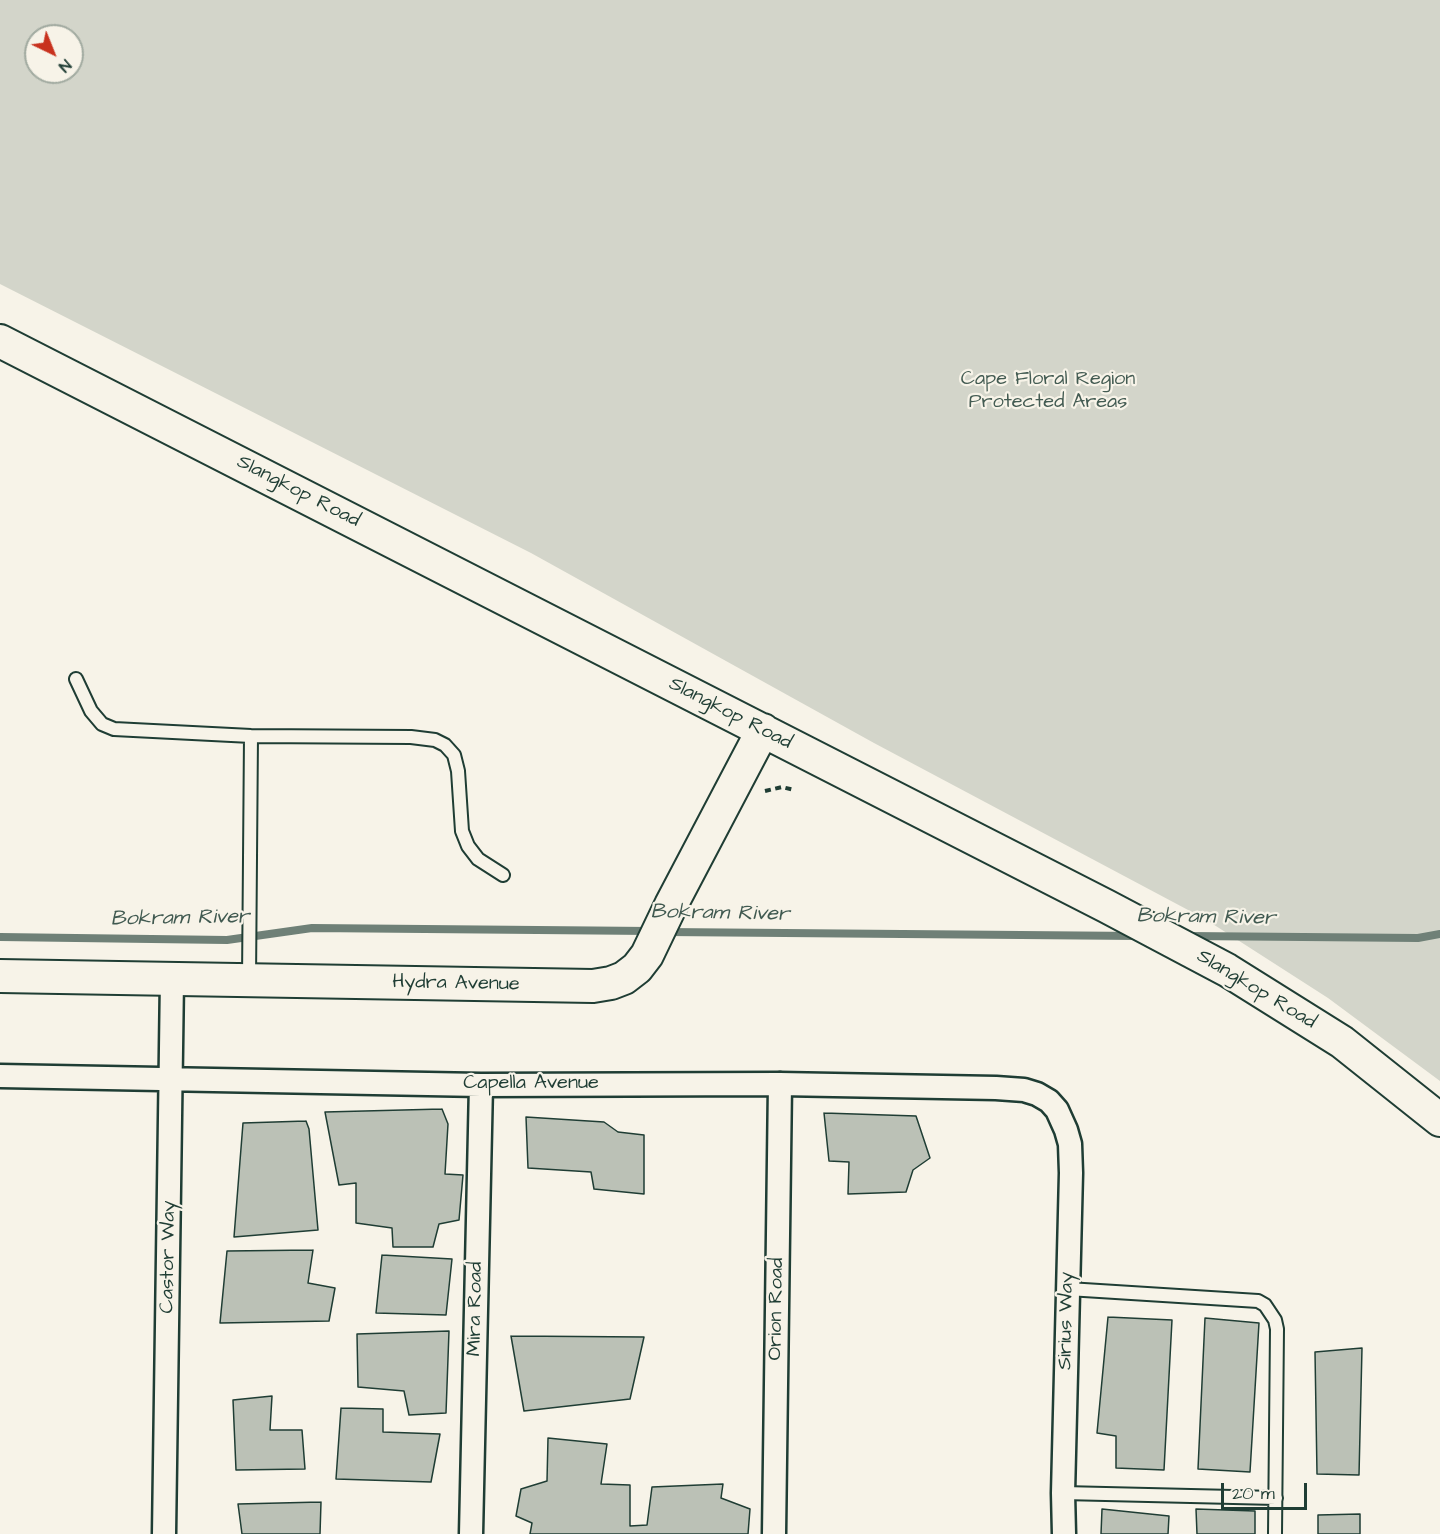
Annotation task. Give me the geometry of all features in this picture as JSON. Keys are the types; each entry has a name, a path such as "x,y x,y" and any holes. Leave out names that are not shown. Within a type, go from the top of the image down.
{"main road":[{"name":"Slangkop Road","path":"0,341 763,730 1227,970 1342,1042 1440,1120"},
{"name":"Hydra Avenue","path":"0,976 172,979 249,969 593,986 611,983 624,978 637,968 647,955 763,730"}],"street":[{"name":"Castor Way","path":"164,1534 172,979"},
{"name":"Capella Avenue","path":"0,1076 481,1085 780,1084 1024,1090 1049,1101 1057,1110"},
{"name":"Orion Road","path":"774,1534 780,1084"},
{"name":"Mira Road","path":"471,1534 481,1085"},
{"name":"Sirius Way","path":"1057,1110 1070,1144 1064,1534"}],"lane":[{"path":"76,679 91,711 102,724 114,729 251,735 411,737 435,740 446,745 454,755 458,771 462,831 468,846 478,859 504,875"},
{"path":"249,969 251,735"},
{"path":"1068,1289 1258,1301 1265,1305 1277,1329 1275,1534"},
{"path":"1063,1492 1276,1498"}],"green space":[{"name":"Cape Floral Region Protected Areas","path":"0,0 1440,0 1440,1081 1328,998 1205,919 874,743 531,553 0,284"}],"building":[{"path":"442,1109 448,1124 445,1174 463,1175 459,1220 439,1224 433,1247 393,1247 392,1228 356,1223 356,1183 339,1185 325,1112"},
{"path":"824,1113 916,1116 930,1158 913,1170 906,1192 848,1194 849,1162 829,1161"},
{"path":"526,1117 604,1122 618,1132 644,1135 644,1194 594,1189 591,1172 528,1168"},
{"path":"306,1121 309,1129 318,1230 234,1237 243,1123"},
{"path":"313,1250 308,1283 335,1288 329,1321 220,1323 227,1251"},
{"path":"382,1255 452,1259 446,1315 376,1313"},
{"path":"1108,1317 1172,1320 1164,1470 1116,1468 1116,1436 1097,1433"},
{"path":"1205,1318 1259,1323 1250,1472 1198,1469"},
{"path":"449,1331 446,1413 409,1415 404,1391 358,1387 357,1334"},
{"path":"511,1336 644,1337 630,1399 524,1411"},
{"path":"1362,1348 1359,1475 1317,1474 1315,1352"},
{"path":"272,1396 270,1430 302,1430 305,1469 236,1470 233,1400"},
{"path":"341,1408 383,1409 383,1432 440,1434 431,1482 336,1479"},
{"path":"548,1438 607,1444 601,1484 630,1485 630,1526 647,1525 652,1487 723,1484 721,1498 750,1509 748,1534 530,1534 532,1523 516,1516 521,1489 547,1481"},
{"path":"321,1502 320,1534 242,1534 238,1504"},
{"path":"1102,1509 1169,1516 1168,1534 1101,1534"},
{"path":"1196,1509 1255,1511 1255,1534 1197,1534"},
{"path":"1360,1514 1360,1534 1318,1534 1318,1515"}],"waterway":[{"name":"Bokram River","path":"0,937 227,940 312,928 650,931"},
{"name":"Bokram River","path":"666,932 1139,936"},
{"name":"Bokram River","path":"1188,936 1418,938 1440,934"}]}
